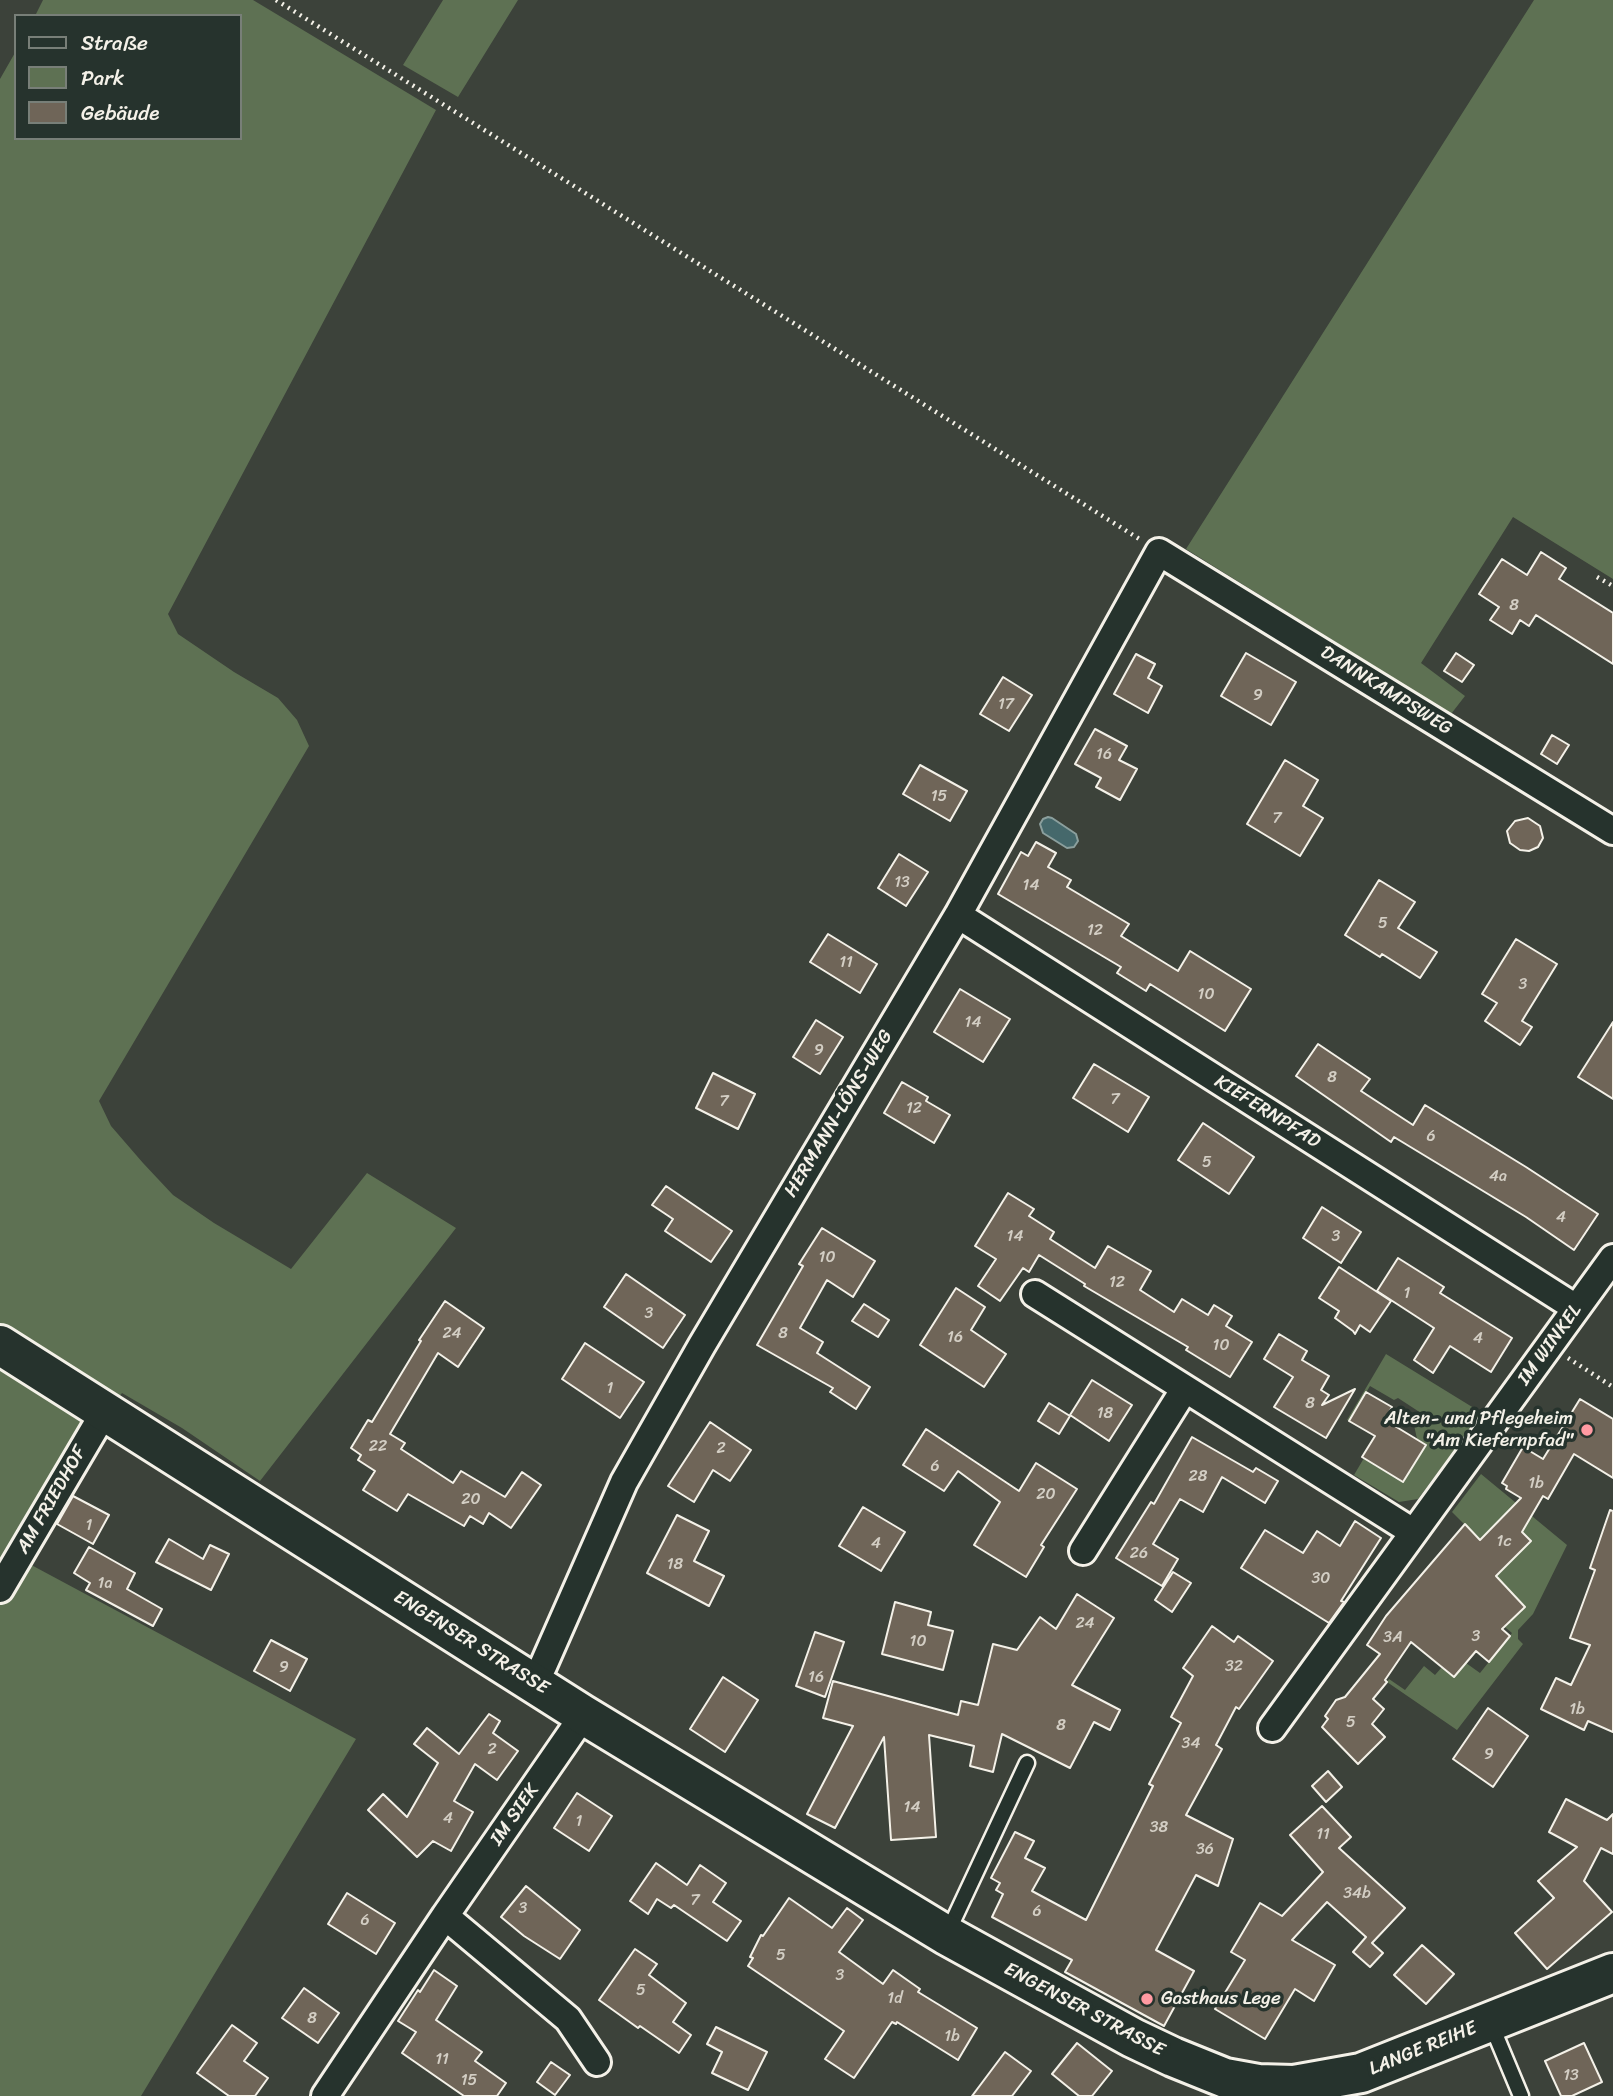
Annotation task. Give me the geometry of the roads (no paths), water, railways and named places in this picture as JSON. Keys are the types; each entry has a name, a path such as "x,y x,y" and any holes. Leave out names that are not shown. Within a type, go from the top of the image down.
{"street":[{"name":"DANNKAMPSWEG","path":"1159,552 1613,831"},
{"name":"HERMANN-LÖNS-WEG","path":"533,1682 543,1666 624,1482 702,1345 958,915 1159,552"},
{"name":"KIEFERNPFAD","path":"958,915 1576,1308"},
{"name":"IM WINKEL","path":"1272,1728 1613,1258"},
{"path":"1035,1294 1413,1532"},
{"name":"ENGENSER STRASSE","path":"0,1345 582,1714 946,1935 1133,2038 1173,2057 1221,2087"},
{"path":"1083,1551 1184,1390"},
{"name":"AM FRIEDHOF","path":"0,1589 105,1411"},
{"name":"IM SIEK","path":"325,2096 582,1714"},
{"path":"445,1916 568,2019 597,2062"},
{"name":"LANGE REIHE","path":"1221,2087 1294,2085 1362,2073 1613,1973"}],"lane":[{"path":"946,1935 1027,1763"},
{"path":"1490,2022 1521,2096"}],"water":[{"path":"1048,817 1076,834 1078,841 1074,847 1067,848 1043,833 1040,824"}],"place":[{"name":"Alten- und Pflegeheim \"Am Kiefernpfad\"","path":"1587,1430"},
{"name":"Gasthaus Lege","path":"1147,1999"}]}
